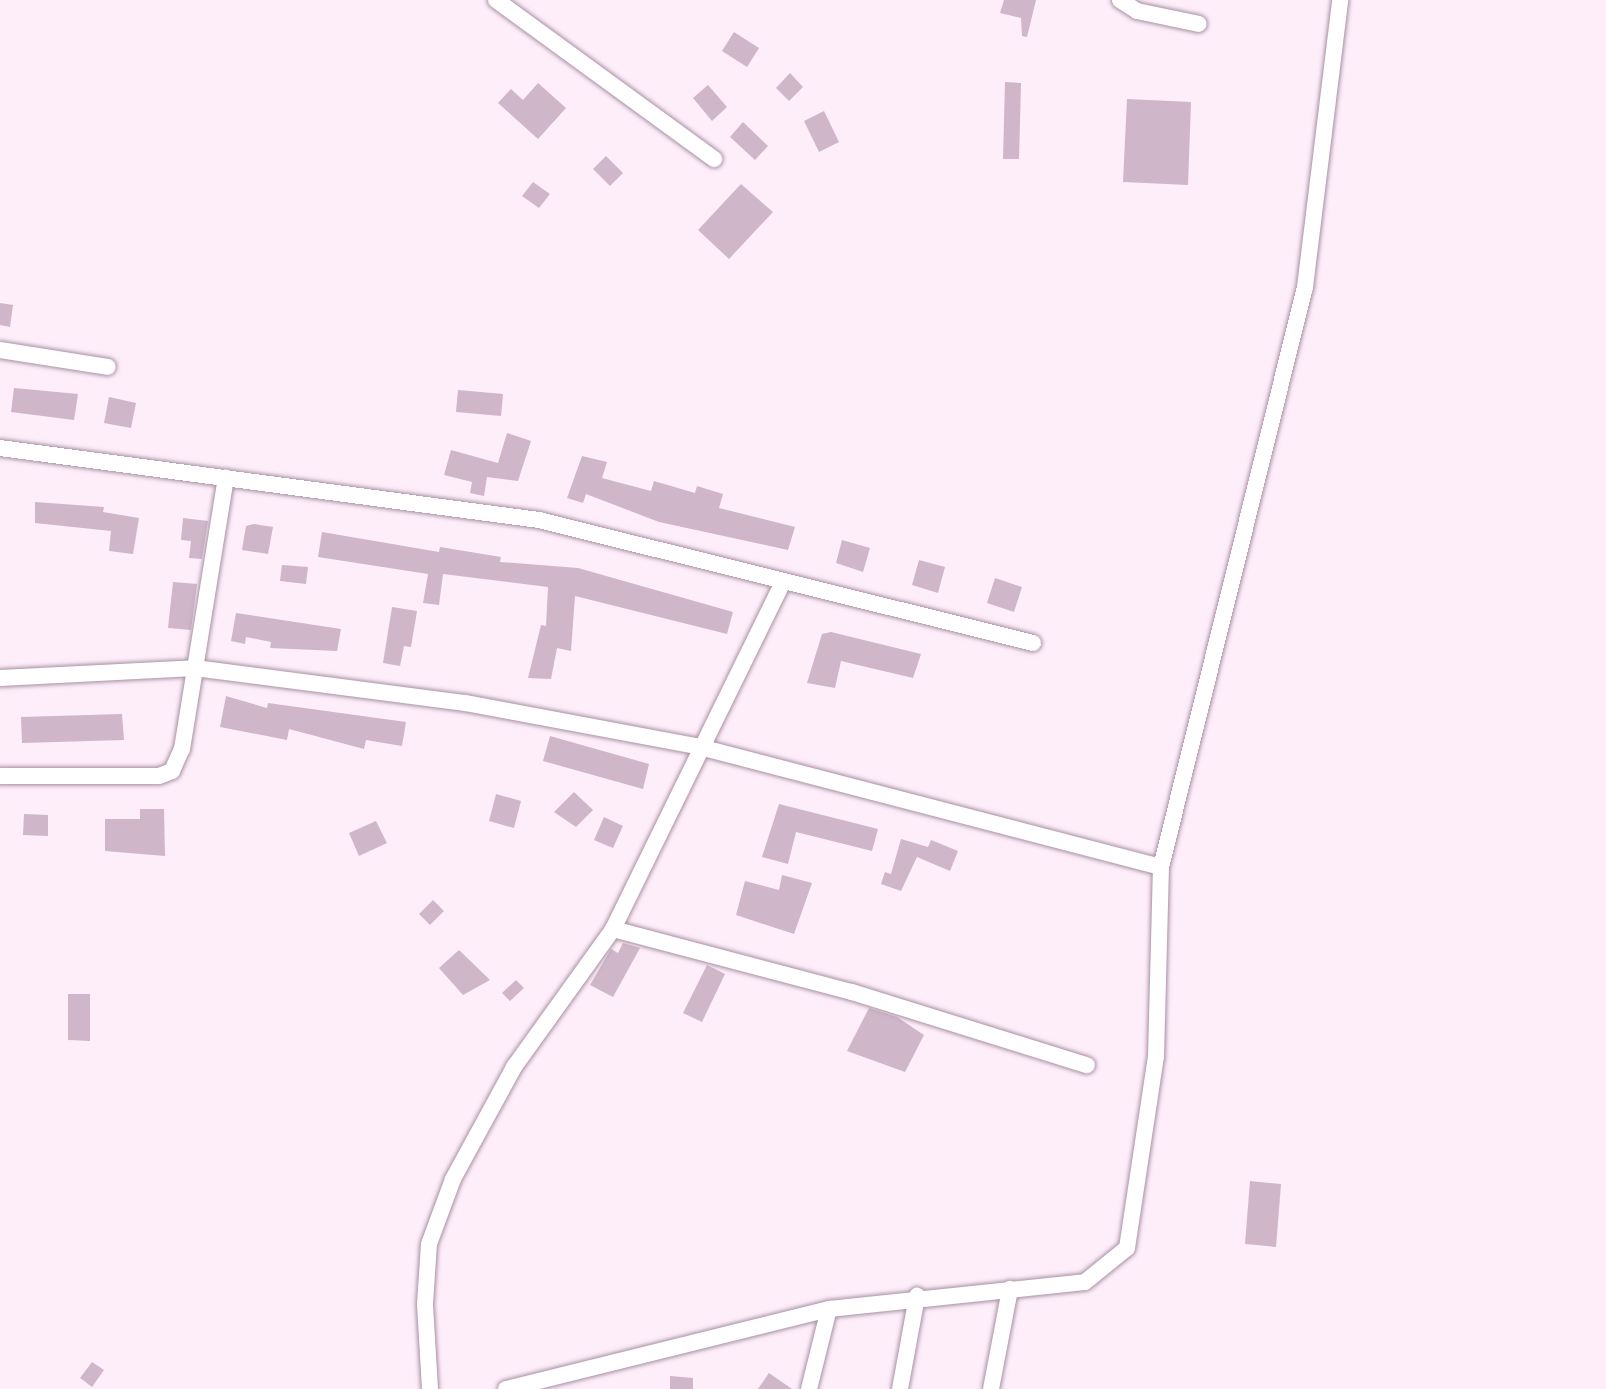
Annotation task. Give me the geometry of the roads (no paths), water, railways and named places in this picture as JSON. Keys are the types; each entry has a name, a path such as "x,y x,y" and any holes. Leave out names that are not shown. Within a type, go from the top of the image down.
{"street":[{"path":"496,0 714,159"},
{"path":"1120,0 1137,11 1200,24"},
{"path":"506,1389 829,1309 917,1296 1085,1282 1126,1248 1156,1057 1161,867 1305,287 1340,0"},
{"path":"0,350 108,367"},
{"path":"0,448 539,520 783,584 1033,643"},
{"path":"0,776 159,776 172,771 182,749 226,478"},
{"path":"430,1389 425,1304 429,1244 453,1179 514,1067 613,929 700,747 783,584"},
{"path":"0,678 195,668 466,703 700,747 1161,867"},
{"path":"613,929 852,992 1087,1065"},
{"path":"991,1389 1010,1289"},
{"path":"900,1389 917,1296"},
{"path":"809,1389 829,1309"}]}
